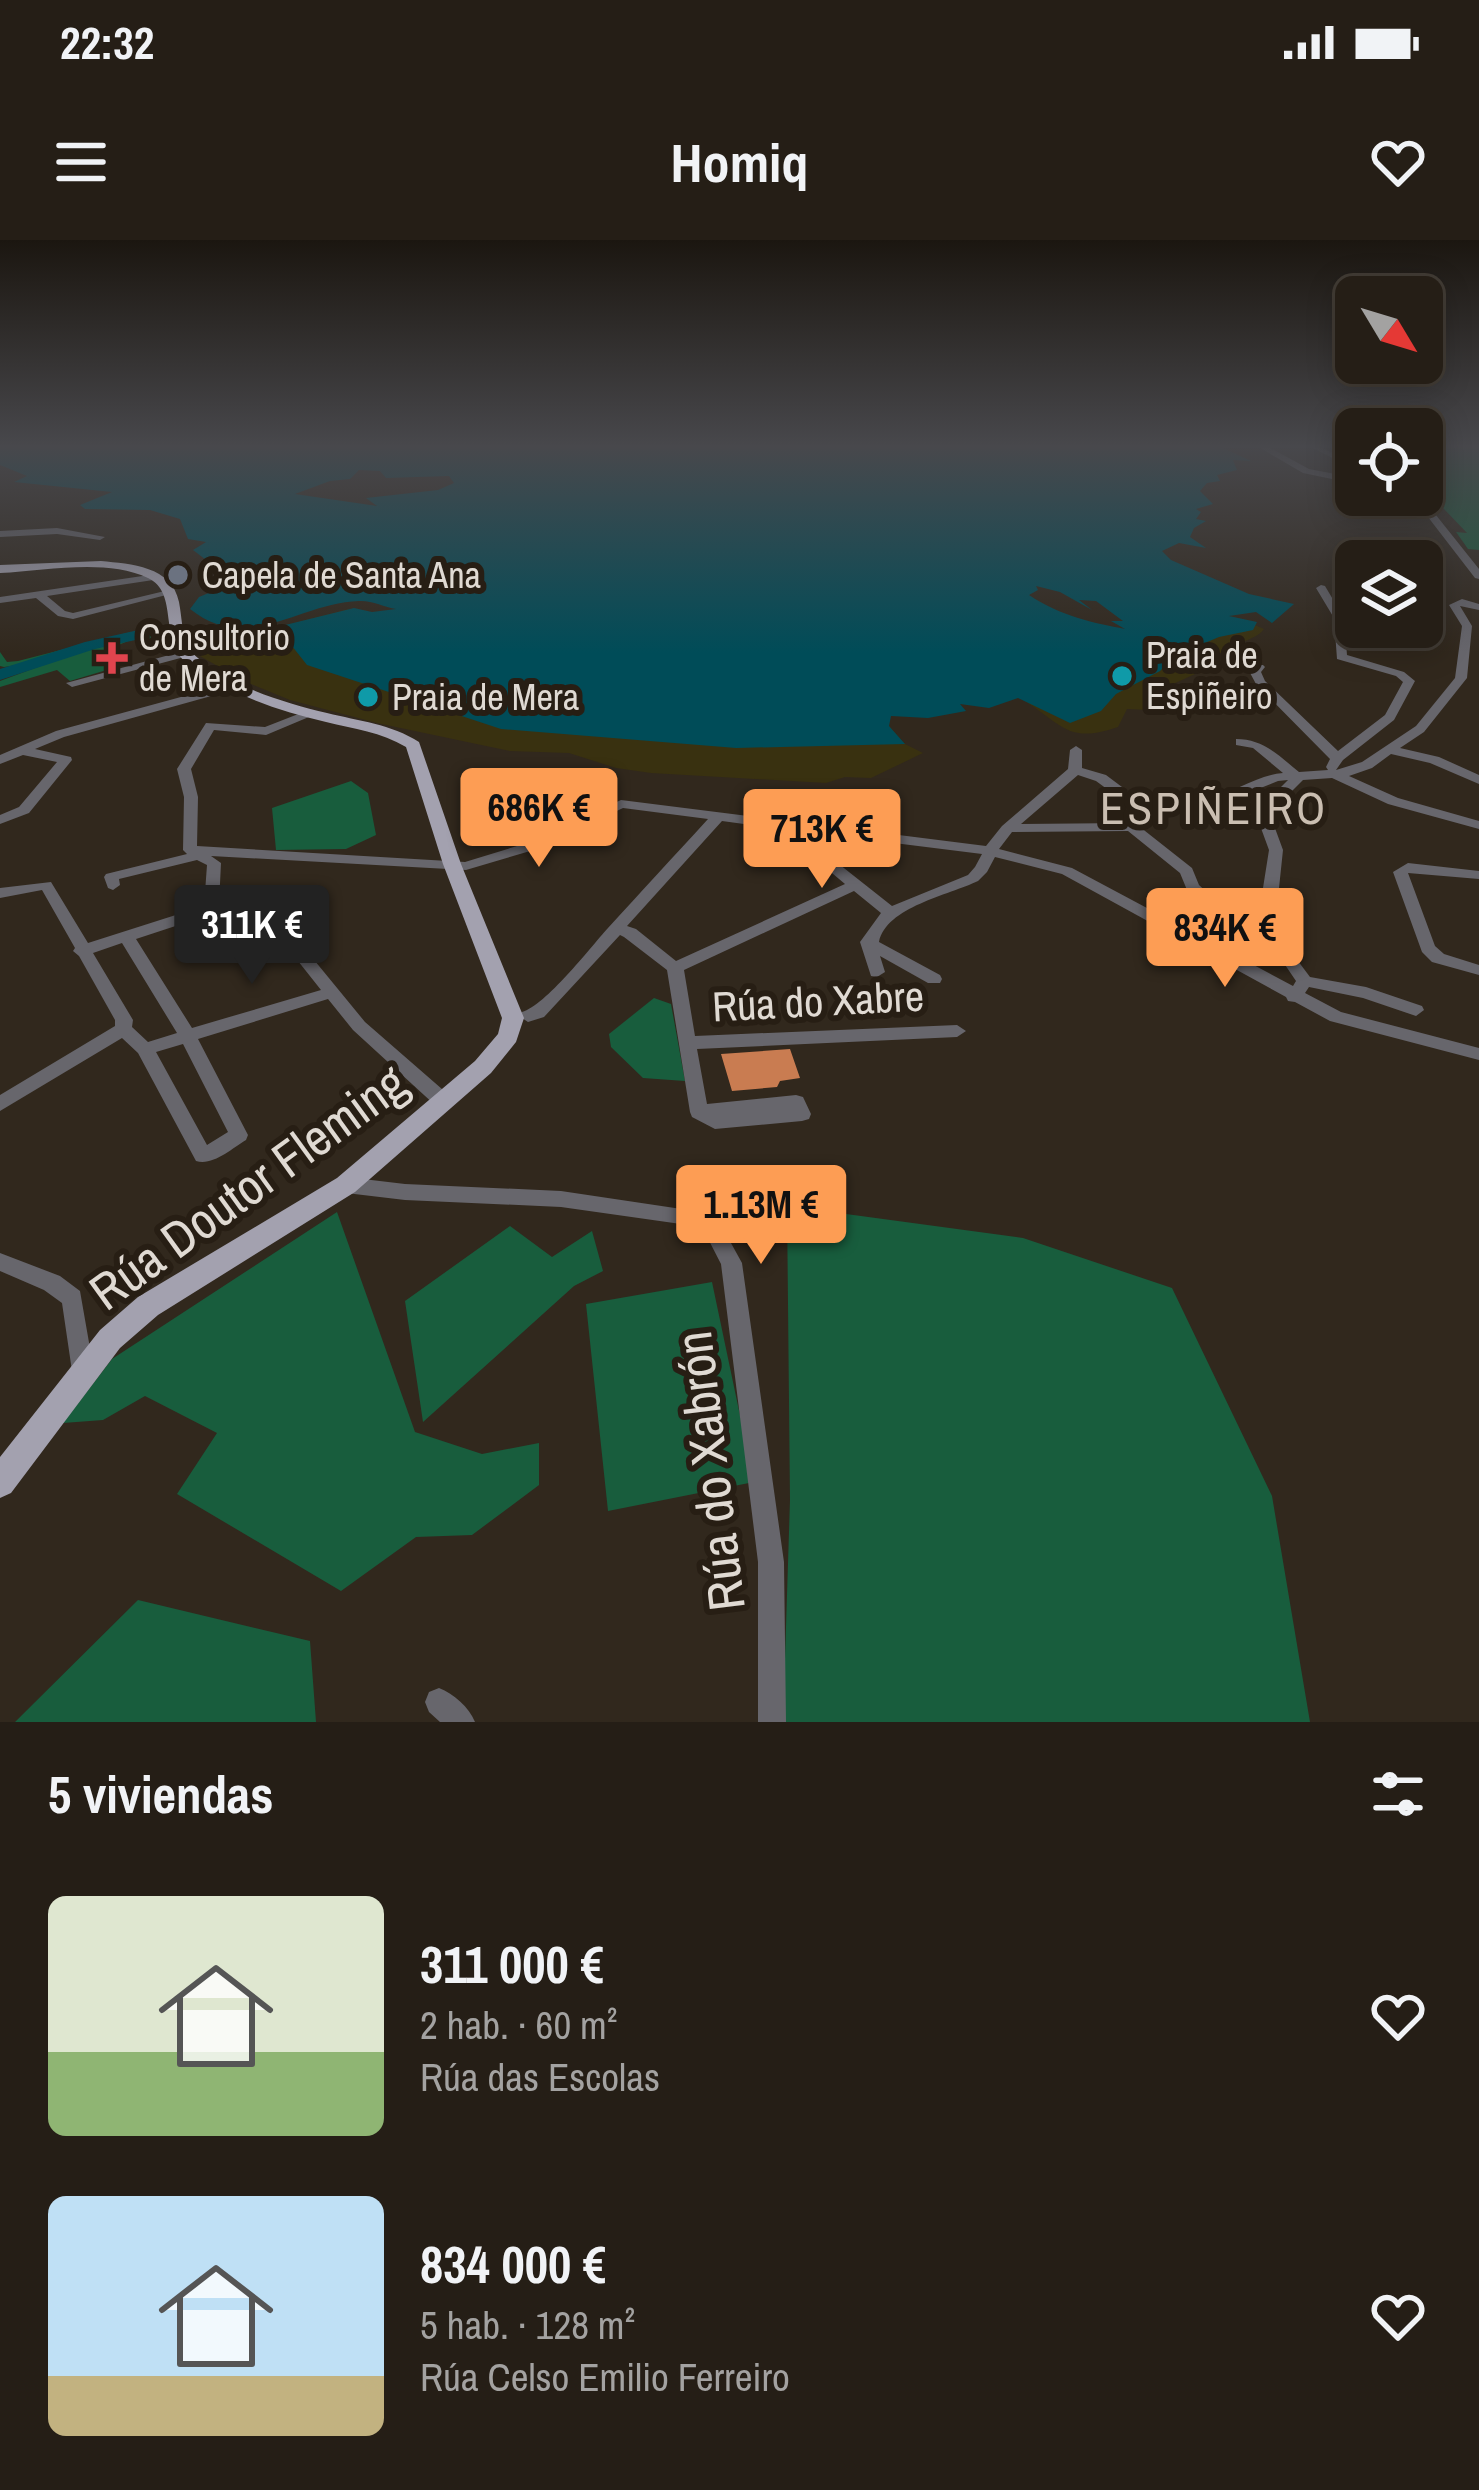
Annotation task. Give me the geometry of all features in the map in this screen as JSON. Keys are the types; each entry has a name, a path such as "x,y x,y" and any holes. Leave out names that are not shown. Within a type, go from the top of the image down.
{"main road":[{"path":"0,569 124,569 156,577 169,592 177,645 184,654 236,686 310,714 399,736 418,753 452,864 517,1021"},
{"name":"Rúa Doutor Fleming","path":"0,1482 82,1371 148,1306 346,1184 500,1050 517,1021"}],"street":[{"path":"1430,516 1479,576"},
{"path":"0,534 57,531 100,536"},
{"path":"0,600 156,577"},
{"path":"1010,828 1131,827 1162,806 1215,801 1276,777 1298,778 1334,765 1390,717 1409,681 1342,657 1339,618 1321,588"},
{"path":"38,594 62,614 73,616 169,592"},
{"path":"1334,765 1354,770 1394,751 1467,680 1467,626 1454,608 1462,602 1479,607"},
{"path":"72,683 184,654"},
{"path":"1259,667 1255,671 1260,682 1334,765 1393,801 1479,825"},
{"path":"0,760 59,734 236,686"},
{"path":"310,714 266,731 216,724 207,729 184,769 191,797 190,850 466,866 532,846 621,804 990,851 1067,872 1300,989 1336,1017 1395,1036 1479,1054"},
{"path":"1240,742 1256,745 1298,778"},
{"path":"0,820 24,810 67,760 19,749"},
{"path":"877,972 868,942 870,932 890,912 975,877 1010,828 1075,770 1076,749"},
{"path":"1394,751 1434,760 1479,780"},
{"path":"1075,770 1101,778 1148,813"},
{"path":"1298,778 1269,807 1264,820 1276,850 1271,888 1282,905 1284,950 1300,989"},
{"name":"Rúa Doutor Fleming","path":"517,1021 548,1004 716,819"},
{"path":"1131,827 1186,871 1192,887 1215,909 1284,950"},
{"path":"795,828 890,912"},
{"path":"113,886 111,877 205,855 214,863 211,909"},
{"path":"1479,875 1408,867 1400,872 1428,948 1438,958 1479,970"},
{"path":"0,893 46,885 124,1020 123,1029"},
{"path":"675,968 855,885"},
{"path":"81,951 211,909 264,908 359,1026 443,1101"},
{"path":"1182,918 1215,909"},
{"name":"Rúa do Xabre","path":"615,927 630,932 675,968 688,1043 956,1030"},
{"path":"123,1029 145,1049 203,1156 239,1136 186,1033 126,936"},
{"path":"868,942 934,979"},
{"path":"1300,989 1366,993 1416,1010"},
{"path":"145,1049 332,992"},
{"path":"0,1104 123,1029"},
{"path":"688,1043 699,1112"},
{"name":"Rúa do Xabrón","path":"346,1184 405,1192 561,1199 708,1220 730,1263 769,1541 775,1608 772,1722"},
{"path":"0,1262 52,1283 72,1298 82,1371"},
{"path":"439,1702 461,1722"}],"green space":[{"path":"1450,515 1479,515 1479,550 1468,549 1456,532 1467,533"},
{"path":"157,630 161,643 153,645 137,637 98,654 110,669 70,681 57,670 0,687 0,681 62,658 4,667 0,666 0,652 7,662 18,661 127,633"},
{"path":"351,781 368,793 376,835 346,849 276,850 272,808"},
{"path":"654,998 671,1004 685,1081 643,1078 611,1047 609,1034"},
{"path":"787,1206 1023,1238 1172,1288 1272,1496 1310,1722 783,1722 790,1500"},
{"path":"337,1212 415,1432 482,1454 539,1443 539,1485 472,1535 416,1537 341,1591 177,1494 217,1433 145,1396 103,1420 63,1423 112,1359"},
{"path":"510,1226 552,1257 592,1231 603,1271 574,1286 423,1422 405,1301"},
{"path":"712,1282 754,1482 608,1511 586,1304"},
{"path":"138,1600 310,1641 316,1722 15,1722"}],"sand":[{"path":"349,609 889,726 905,744 923,753 871,778 845,777 826,783 616,768 569,753 510,751 290,700 246,682 191,651 188,643 214,635 258,632"},
{"name":"Praia de Espiñeiro","path":"1248,622 1264,629 1229,652 1210,655 1206,669 1171,685 1173,692 1160,692 1149,710 1127,709 1118,727 1075,732 1020,698"}],"water":[{"path":"167,515 1199,515 1196,519 1206,521 1190,537 1206,548 1179,543 1162,551 1171,560 1249,594 1294,604 1272,623 1256,612 1229,616 1257,622 1253,630 1219,637 1174,656 1160,671 1116,694 1101,711 1070,723 1018,698 989,708 960,704 966,711 928,718 891,716 889,726 905,744 736,748 501,729 307,665 277,627 354,608 396,609 359,601 253,627 211,622 190,609 199,597 235,582 193,550 206,542 188,539 180,519","holes":["1036,586 1060,592 1092,610 1079,600 1096,601 1123,621 1111,621 1125,629 1078,618 1029,595 1038,590"]}],"building":[{"path":"790,1049 800,1078 780,1081 777,1087 732,1091 721,1054"}],"waterway":[{"path":"0,675 91,645 143,634"}],"place":[{"name":"Capela de Santa Ana","path":"178,575"},
{"name":"Consultorio de Mera","path":"112,658"},
{"name":"Praia de Espiñeiro","path":"1122,676"},
{"name":"Praia de Mera","path":"368,697"}],"district":[{"name":"ESPIÑEIRO","path":"1214,808"}]}
